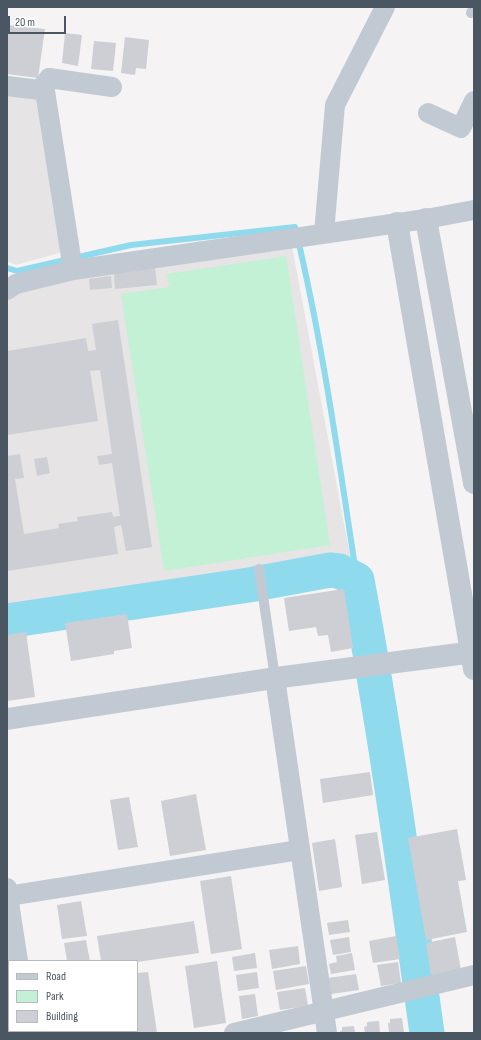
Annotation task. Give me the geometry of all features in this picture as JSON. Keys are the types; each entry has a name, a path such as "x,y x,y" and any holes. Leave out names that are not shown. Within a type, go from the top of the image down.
{"street":[{"path":"324,233 335,106 385,7"},
{"path":"40,90 49,78 112,87"},
{"path":"7,86 45,92 74,270"},
{"path":"428,113 461,128 474,102"},
{"path":"7,290 16,284 74,270 426,219 474,210"},
{"path":"426,219 474,483"},
{"path":"7,719 275,678 371,666 473,658 397,223"},
{"path":"275,678 327,1033"},
{"path":"18,960 8,892 299,850"},
{"path":"234,1033 474,975"}],"lane":[{"path":"259,569 275,678"}],"shaded area":[{"path":"7,90 38,95 66,251 16,265 7,261"},
{"path":"292,246 351,561 7,613 7,298 15,292 73,278"}],"green space":[{"path":"286,256 330,545 164,571 121,294 169,287 167,274"}],"building":[{"path":"7,25 45,29 38,78 7,74"},
{"path":"65,33 82,35 78,66 62,63"},
{"path":"125,37 149,40 146,69 136,68 135,75 121,73"},
{"path":"94,41 116,43 113,71 91,69"},
{"path":"155,268 157,285 115,289 114,273"},
{"path":"111,276 112,288 90,290 89,279"},
{"path":"118,320 152,547 126,551 121,525 114,527 118,554 7,571 7,456 20,454 24,478 15,479 24,534 59,528 58,524 78,521 77,517 112,512 113,517 120,516 112,463 99,465 97,456 112,454 100,370 90,371 98,421 7,435 7,351 86,338 88,351 96,350 92,324"},
{"path":"47,457 50,473 37,476 34,459"},
{"path":"344,589 353,648 331,652 328,635 318,636 316,627 289,631 284,598"},
{"path":"127,614 132,648 114,651 114,654 71,661 65,623"},
{"path":"26,632 35,697 7,701 7,635"},
{"path":"370,772 373,795 323,803 320,779"},
{"path":"196,794 206,850 170,856 161,801"},
{"path":"129,797 138,847 118,850 110,800"},
{"path":"457,829 466,880 458,881 467,932 426,940 408,838"},
{"path":"377,832 385,880 362,884 355,835"},
{"path":"335,839 342,887 319,891 312,843"},
{"path":"231,876 242,949 211,954 200,881"},
{"path":"81,901 87,936 62,939 57,905"},
{"path":"348,920 350,932 329,935 327,923"},
{"path":"194,921 199,953 138,962 138,960 101,960 97,936"},
{"path":"396,936 400,959 373,963 369,941"},
{"path":"349,937 351,952 333,955 330,940"},
{"path":"455,937 461,970 431,975 426,943"},
{"path":"86,940 90,960 67,960 64,943"},
{"path":"298,946 300,964 272,969 269,950"},
{"path":"255,953 257,968 234,971 232,957"},
{"path":"352,953 355,970 331,974 329,964 337,962 336,956"},
{"path":"217,961 226,1023 194,1028 185,966"},
{"path":"398,962 401,983 381,986 377,965"},
{"path":"306,966 309,984 276,990 273,971"},
{"path":"148,972 157,1033 123,1033 138,1032 138,973"},
{"path":"257,972 259,988 238,991 236,975"},
{"path":"356,974 359,990 331,994 328,978"},
{"path":"305,988 308,1006 280,1010 277,992"},
{"path":"255,994 258,1016 242,1019 239,996"},
{"path":"402,1018 404,1033 389,1033 388,1023 390,1023 390,1019"},
{"path":"379,1021 380,1033 365,1033 364,1027 367,1026 367,1022"},
{"path":"354,1026 355,1033 340,1033 340,1031 342,1031 342,1027"},
{"path":"79,1032 108,1032 108,1033"}],"waterway":[{"path":"7,268 17,271 131,245 295,227 322,359 357,580"},
{"path":"7,621 249,585 330,570 339,571 357,580 386,749 427,1033"}]}
